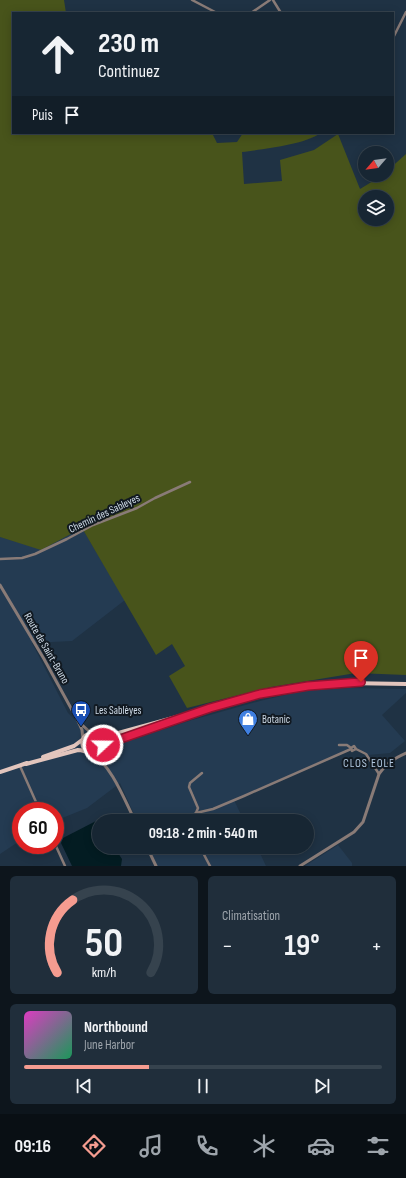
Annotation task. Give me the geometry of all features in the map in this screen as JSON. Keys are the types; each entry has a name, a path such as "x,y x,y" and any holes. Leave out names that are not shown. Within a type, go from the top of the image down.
{"main road":[{"path":"0,772 74,746 83,740 88,734 98,736 111,735 260,694 308,686 361,682 406,684"},
{"path":"26,764 78,750 85,750 91,753 96,752 114,740 210,708"},
{"path":"98,736 101,741 100,748"},
{"path":"83,740 82,746 85,750"}],"street":[{"path":"192,0 215,12"},
{"path":"252,12 270,0"},
{"path":"273,0 280,12"},
{"path":"394,36 406,12"},
{"name":"Chemin des Sableyes","path":"0,559 18,558 35,554 93,525 137,508 190,482"},
{"name":"Route de Saint-Bruno","path":"0,585 44,659 78,721"},
{"path":"78,721 92,734"},
{"path":"78,721 82,730 83,740"},
{"path":"339,745 347,744 350,749"},
{"path":"196,813 213,809 244,796 354,746 356,749 366,754 379,774"},
{"path":"100,748 106,766 131,814"},
{"path":"91,753 100,759 106,766"},
{"path":"300,866 341,841 359,827 363,822 379,774 394,758 406,753"},
{"path":"20,766 36,802"},
{"path":"196,813 198,808 189,787 190,783 202,773"},
{"path":"60,854 65,866"},
{"path":"150,854 156,865 151,866"},
{"path":"204,854 210,866"}],"shaded area":[{"path":"82,528 125,600 72,641 32,643 68,713 104,749 192,720 260,701 302,691 348,688 406,689 406,693 382,715 405,741 390,753 368,755 351,748 234,800 241,814 134,814 120,783 87,808 64,817 64,802 12,802 12,846 0,854 0,537 41,549"},
{"path":"92,823 92,854 119,854 122,859 121,866 72,866 64,849 64,837"},
{"path":"338,845 352,863 352,866 305,866"},
{"path":"152,854 260,854 266,866 157,866"}],"green space":[{"path":"0,0 64,0 66,12 12,12 12,134 212,134 217,143 237,142 242,134 319,134 304,141 272,148 242,152 244,184 282,181 280,160 314,150 338,134 360,189 372,182 394,182 394,165 406,154 406,675 356,673 271,687 187,708 169,676 185,666 172,644 156,655 82,528 41,550 0,537"},
{"path":"94,737 97,738 97,748 90,749 87,748 86,741 87,738"}],"place":[{"name":"Les Sablèyes","path":"81,727"},
{"name":"Botanic","path":"248,736"}],"district":[{"name":"CLOS EOLE","path":"369,763"}],"route":[{"path":"103,745 210,708 260,694 308,686 361,682"}]}
